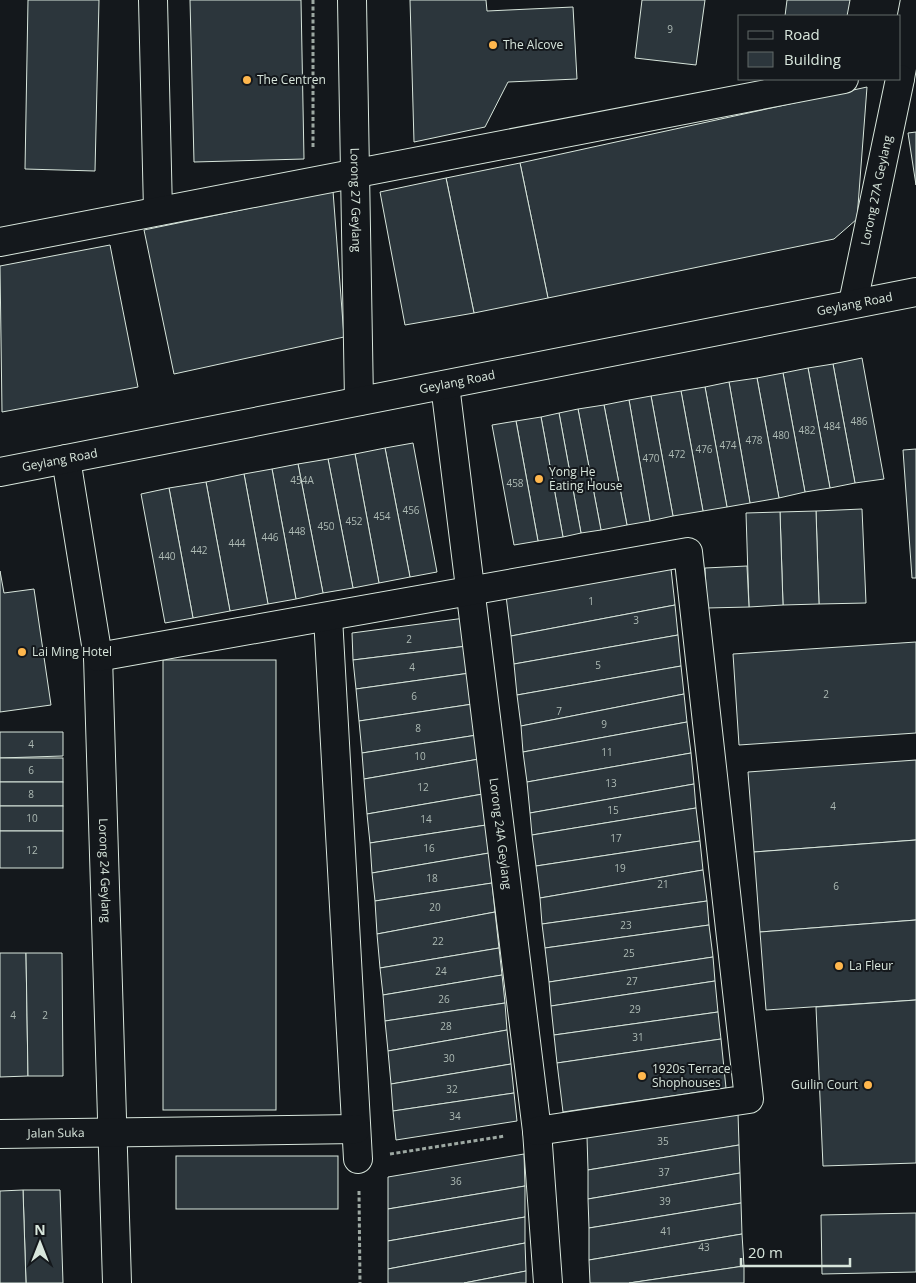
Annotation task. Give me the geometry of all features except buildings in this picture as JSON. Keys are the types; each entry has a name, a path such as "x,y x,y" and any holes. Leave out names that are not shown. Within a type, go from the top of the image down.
{"street":[{"path":"153,0 158,211"},
{"name":"Lorong 27 Geylang","path":"352,0 359,401"},
{"name":"Lorong 27A Geylang","path":"853,303 903,72 916,0"},
{"path":"0,242 313,180 839,80"},
{"name":"Geylang Road","path":"0,472 916,292"},
{"name":"Lorong 24A Geylang","path":"445,385 537,1131 548,1283"},
{"name":"Lorong 24 Geylang","path":"66,459 98,657 118,1283"},
{"path":"98,657 688,552 749,1099 537,1131"},
{"path":"328,617 358,1160"},
{"name":"Jalan Suka","path":"0,1134 356,1129"}],"path":[{"path":"313,0 313,180"},
{"path":"360,1283 358,1160 537,1131"}],"place":[{"name":"The Alcove","path":"493,45"},
{"name":"The Centren","path":"247,80"},
{"name":"Yong He Eating House","path":"539,479"},
{"name":"Lai Ming Hotel","path":"22,652"},
{"name":"La Fleur","path":"839,966"},
{"name":"1920s Terrace Shophouses","path":"642,1076"},
{"name":"Guilin Court","path":"868,1085"}]}
